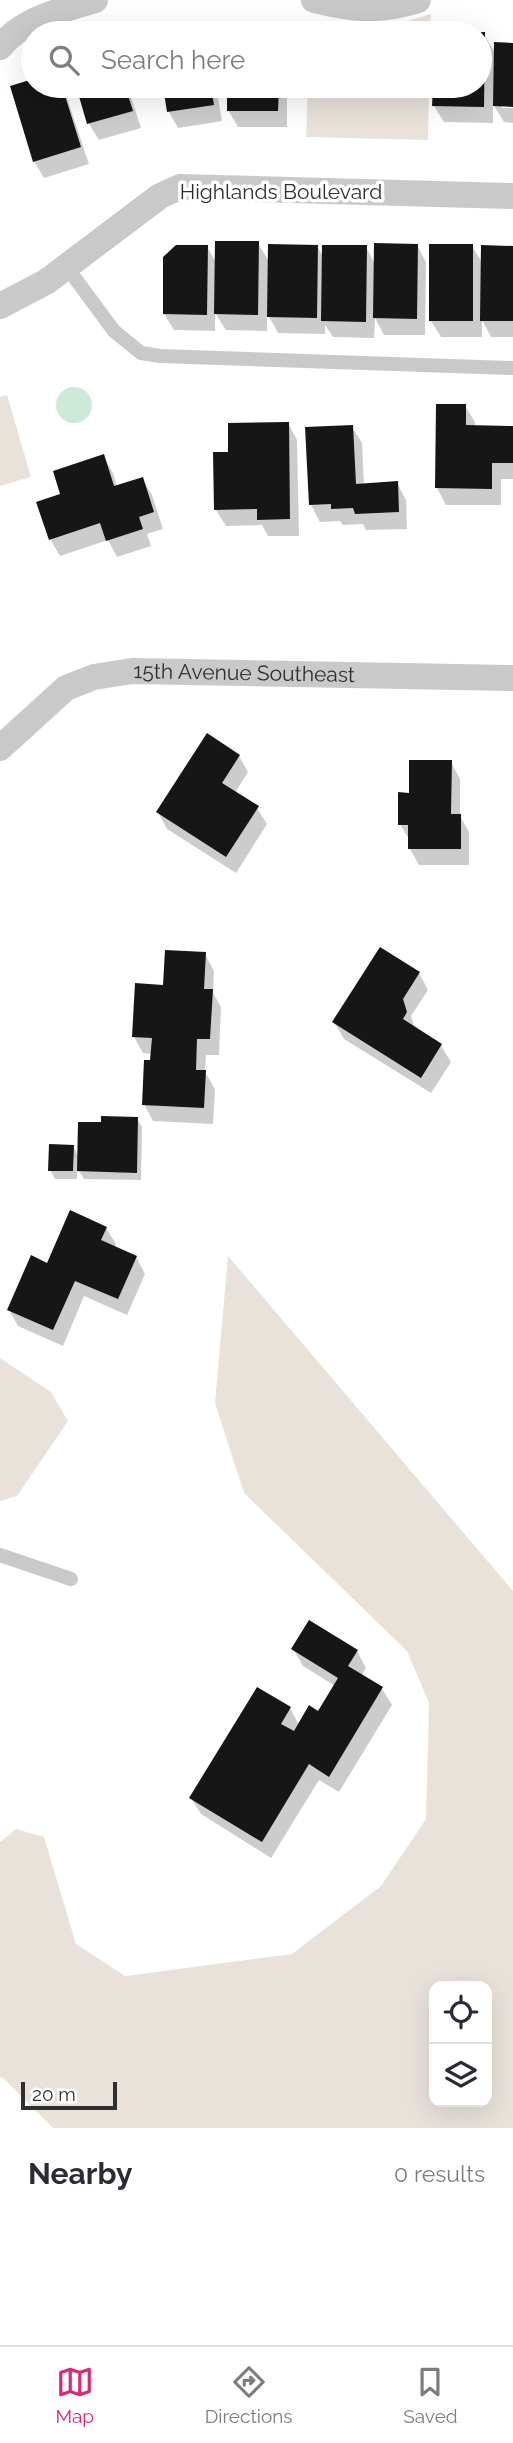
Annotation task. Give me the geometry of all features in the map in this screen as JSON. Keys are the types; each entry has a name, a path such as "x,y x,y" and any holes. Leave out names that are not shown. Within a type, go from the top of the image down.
{"street":[{"path":"29,21 50,7 95,0"},
{"path":"314,0 336,6 372,10 418,0"},
{"path":"0,47 21,27"},
{"name":"Highlands Boulevard","path":"0,306 46,282 160,196 180,187 513,196"},
{"name":"15th Avenue Southeast","path":"0,748 66,688 94,677 132,671 513,678"}],"lane":[{"path":"66,266 114,331 141,353 160,356 513,368"},
{"path":"0,1555 71,1579"}],"shaded area":[{"path":"431,14 431,21 408,21"},
{"path":"308,98 429,98 428,140 306,137"},
{"path":"74,387 87,392 92,405 87,418 74,423 61,418 56,405 61,392"},
{"path":"7,395 31,477 0,486 0,397"},
{"path":"228,1256 513,1591 513,2128 53,2128 0,2077 0,1842 16,1829 44,1837 76,1944 125,1976 292,1954 381,1886 426,1819 429,1703 407,1651 244,1493 215,1403"},
{"path":"0,1358 51,1392 68,1421 17,1496 0,1501"}],"building":[{"path":"494,42 513,43 513,107 493,106"},
{"path":"21,83 21,98 66,98 81,147 33,162 10,86"},
{"path":"79,98 129,98 133,111 87,124"},
{"path":"165,98 213,98 214,105 167,112"},
{"path":"227,98 279,98 278,111 227,111"},
{"path":"432,98 484,98 484,107 432,106"},
{"path":"215,241 259,241 258,315 214,314"},
{"path":"374,243 418,244 417,319 373,318"},
{"path":"268,244 318,245 317,318 267,317"},
{"path":"429,244 473,244 473,321 429,321"},
{"path":"176,245 208,245 207,315 163,314 163,257"},
{"path":"322,245 367,245 366,322 321,321"},
{"path":"481,245 513,246 513,321 480,321"},
{"path":"436,404 466,404 466,425 513,426 513,463 492,463 492,489 435,488"},
{"path":"289,422 290,519 257,520 257,509 214,510 213,452 228,452 228,423"},
{"path":"353,425 356,484 398,481 399,512 355,514 353,508 331,509 331,504 309,505 305,427"},
{"path":"104,454 114,486 143,477 154,512 139,517 143,529 106,541 100,523 49,540 36,502 60,494 53,471"},
{"path":"207,733 240,755 222,783 259,806 226,857 156,812"},
{"path":"409,760 452,760 451,814 461,814 461,849 408,849 408,825 398,825 398,792 409,793"},
{"path":"380,947 420,972 403,999 407,1012 403,1019 442,1044 421,1078 332,1022"},
{"path":"165,950 206,952 204,989 213,989 210,1039 197,1039 196,1070 206,1070 204,1108 142,1105 144,1060 150,1060 152,1038 132,1037 135,983 163,985"},
{"path":"101,1116 138,1117 137,1173 77,1171 78,1122 101,1122"},
{"path":"49,1144 74,1145 73,1171 48,1171"},
{"path":"70,1210 107,1227 101,1240 137,1256 118,1299 75,1281 53,1330 7,1310 31,1255 47,1263"},
{"path":"309,1620 358,1650 348,1666 383,1687 329,1777 309,1764 262,1842 189,1798 257,1687 291,1707 281,1724 294,1731 309,1705 318,1711 338,1678 291,1649"}]}
